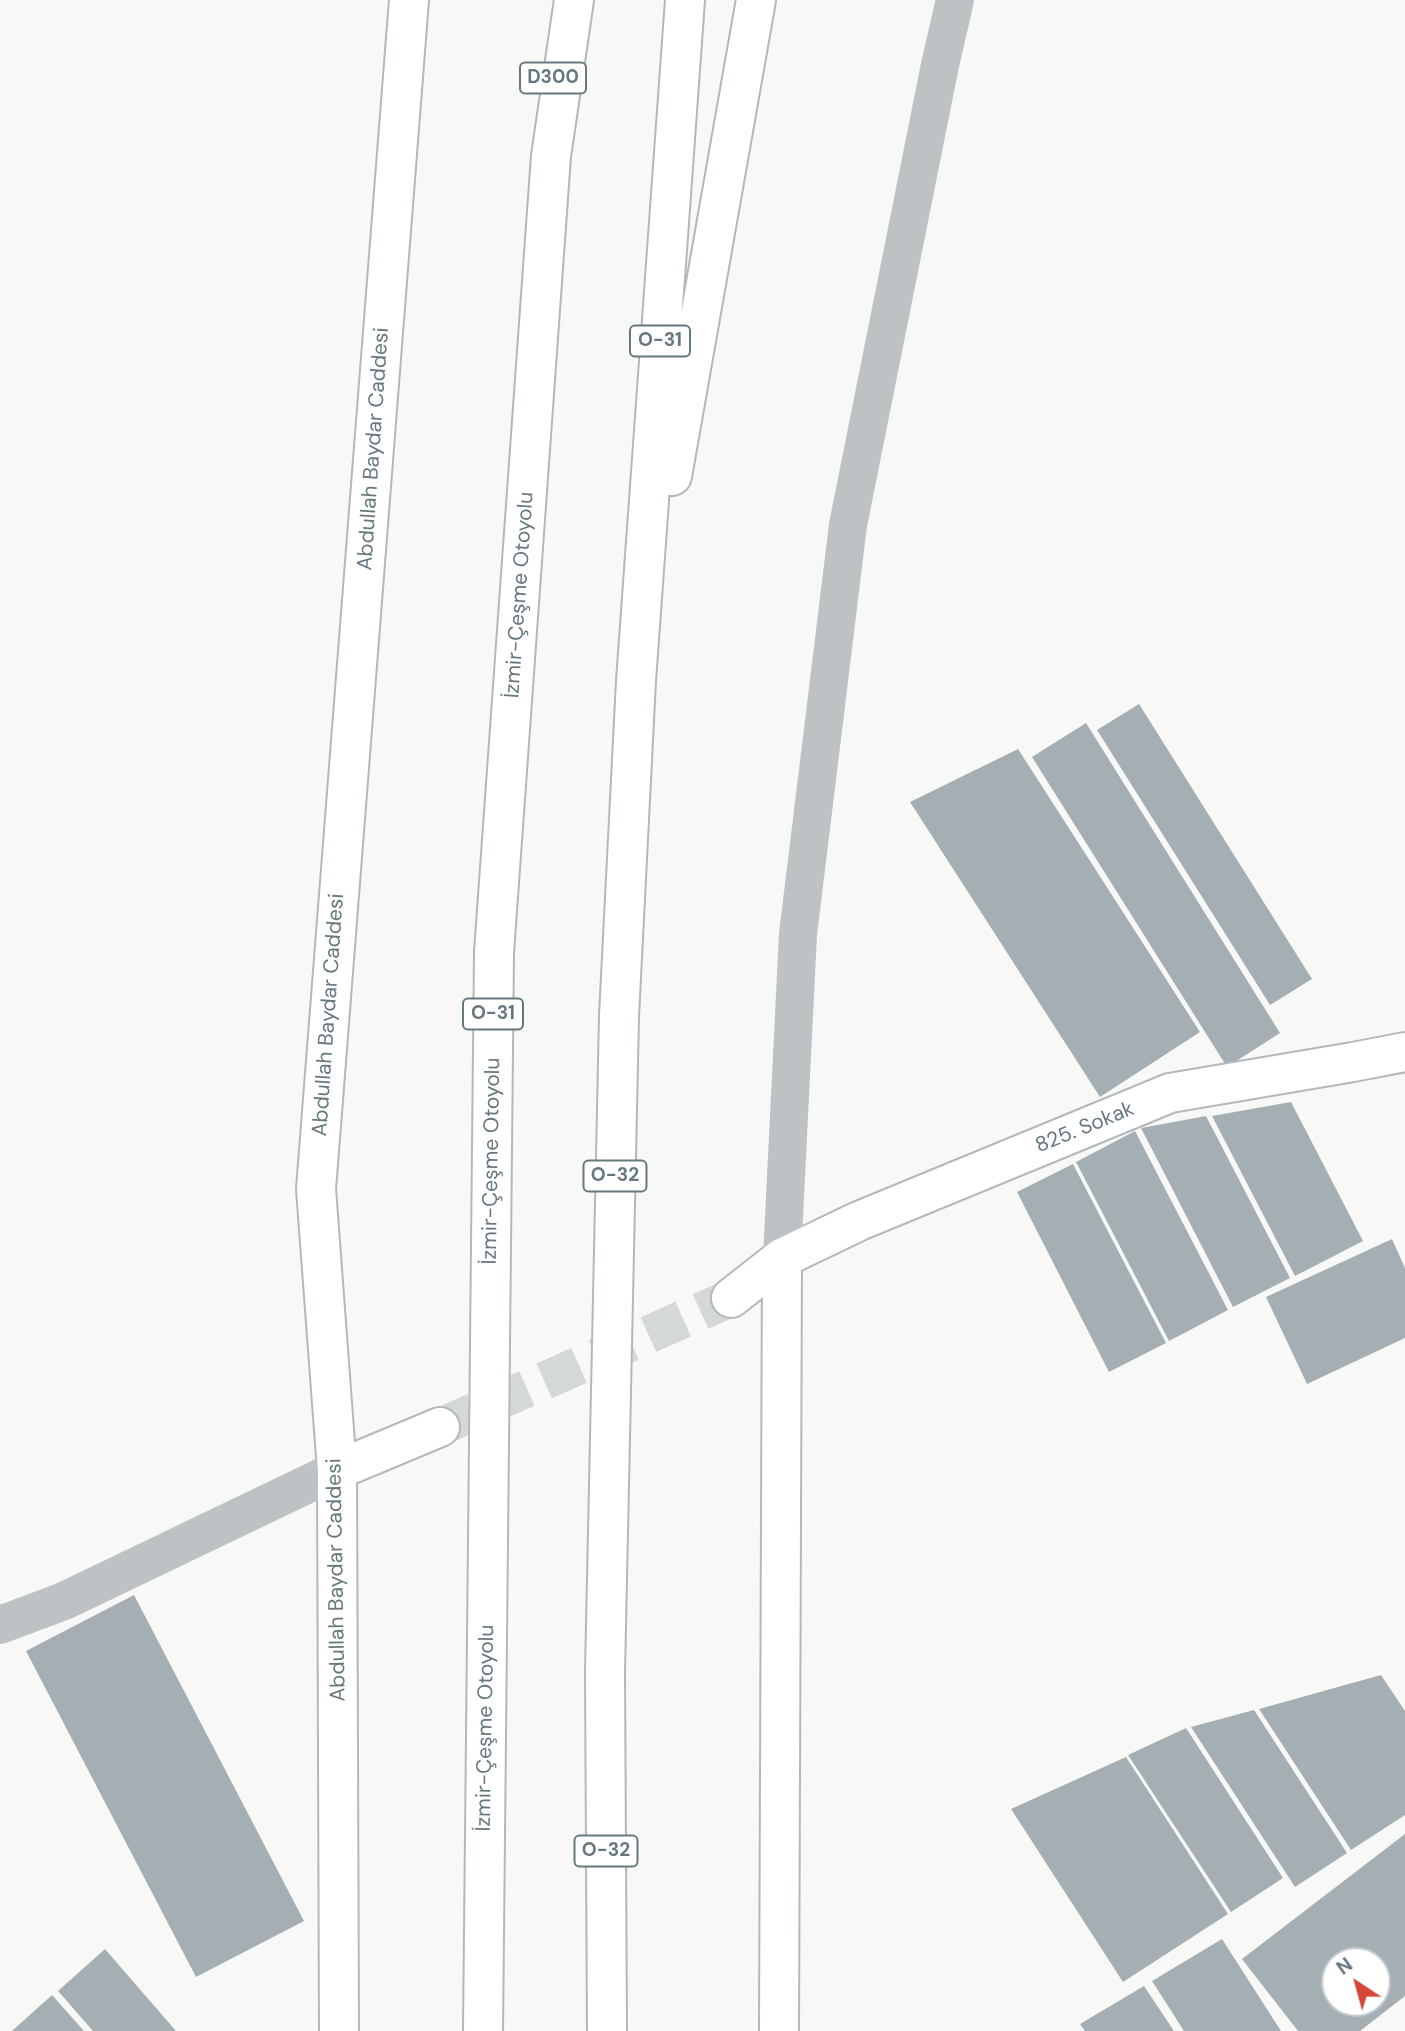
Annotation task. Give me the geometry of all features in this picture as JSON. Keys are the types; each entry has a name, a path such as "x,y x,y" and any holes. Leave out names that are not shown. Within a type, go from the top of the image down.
{"main road":[{"name":"Abdullah Baydar Caddesi","path":"339,2031 337,1470 316,1189 409,0"},
{"name":"D300","path":"551,156 555,0"},
{"name":"İzmir-Çeşme Otoyolu","path":"483,2031 494,952 551,156 574,0"},
{"name":"O-31","path":"636,681 685,0"},
{"path":"636,681 756,0"},
{"name":"O-32","path":"607,2031 605,1672 618,1016 636,681"},
{"name":"825. Sokak","path":"731,1298 782,1258 859,1221 1170,1093 1405,1052"},
{"path":"779,2031 782,1258"},
{"path":"337,1470 440,1427"}],"street":[{"path":"782,1258 797,934 848,525 955,0"},
{"path":"0,1625 64,1601 337,1470"}],"building":[{"path":"1139,704 1312,979 1270,1005 1097,730"},
{"path":"1086,723 1280,1033 1227,1067 1032,757"},
{"path":"1018,749 1200,1032 1100,1097 910,802"},
{"path":"1291,1102 1363,1241 1295,1276 1212,1116"},
{"path":"1206,1116 1290,1278 1233,1307 1141,1128"},
{"path":"1135,1131 1228,1310 1169,1341 1076,1162"},
{"path":"1073,1164 1166,1343 1109,1372 1017,1192"},
{"path":"1392,1239 1405,1268 1405,1338 1307,1384 1266,1297"},
{"path":"134,1595 304,1921 196,1977 26,1651"},
{"path":"1381,1675 1405,1711 1405,1815 1351,1850 1259,1709"},
{"path":"1254,1710 1347,1853 1295,1887 1191,1727"},
{"path":"1186,1728 1283,1878 1231,1912 1128,1755"},
{"path":"1126,1757 1228,1914 1123,1982 1011,1809"},
{"path":"1405,1834 1405,1996 1391,2007 1391,1947 1321,1947 1321,2017 1378,2017 1360,2031 1298,2031 1242,1959"},
{"path":"1222,1939 1281,2031 1184,2031 1152,1981"},
{"path":"105,1949 176,2031 93,2031 58,1991"},
{"path":"1144,1986 1174,2031 1085,2031 1080,2024"},
{"path":"52,1995 84,2031 12,2031"}],"tunnel":[{"path":"440,1427 731,1298"}]}
